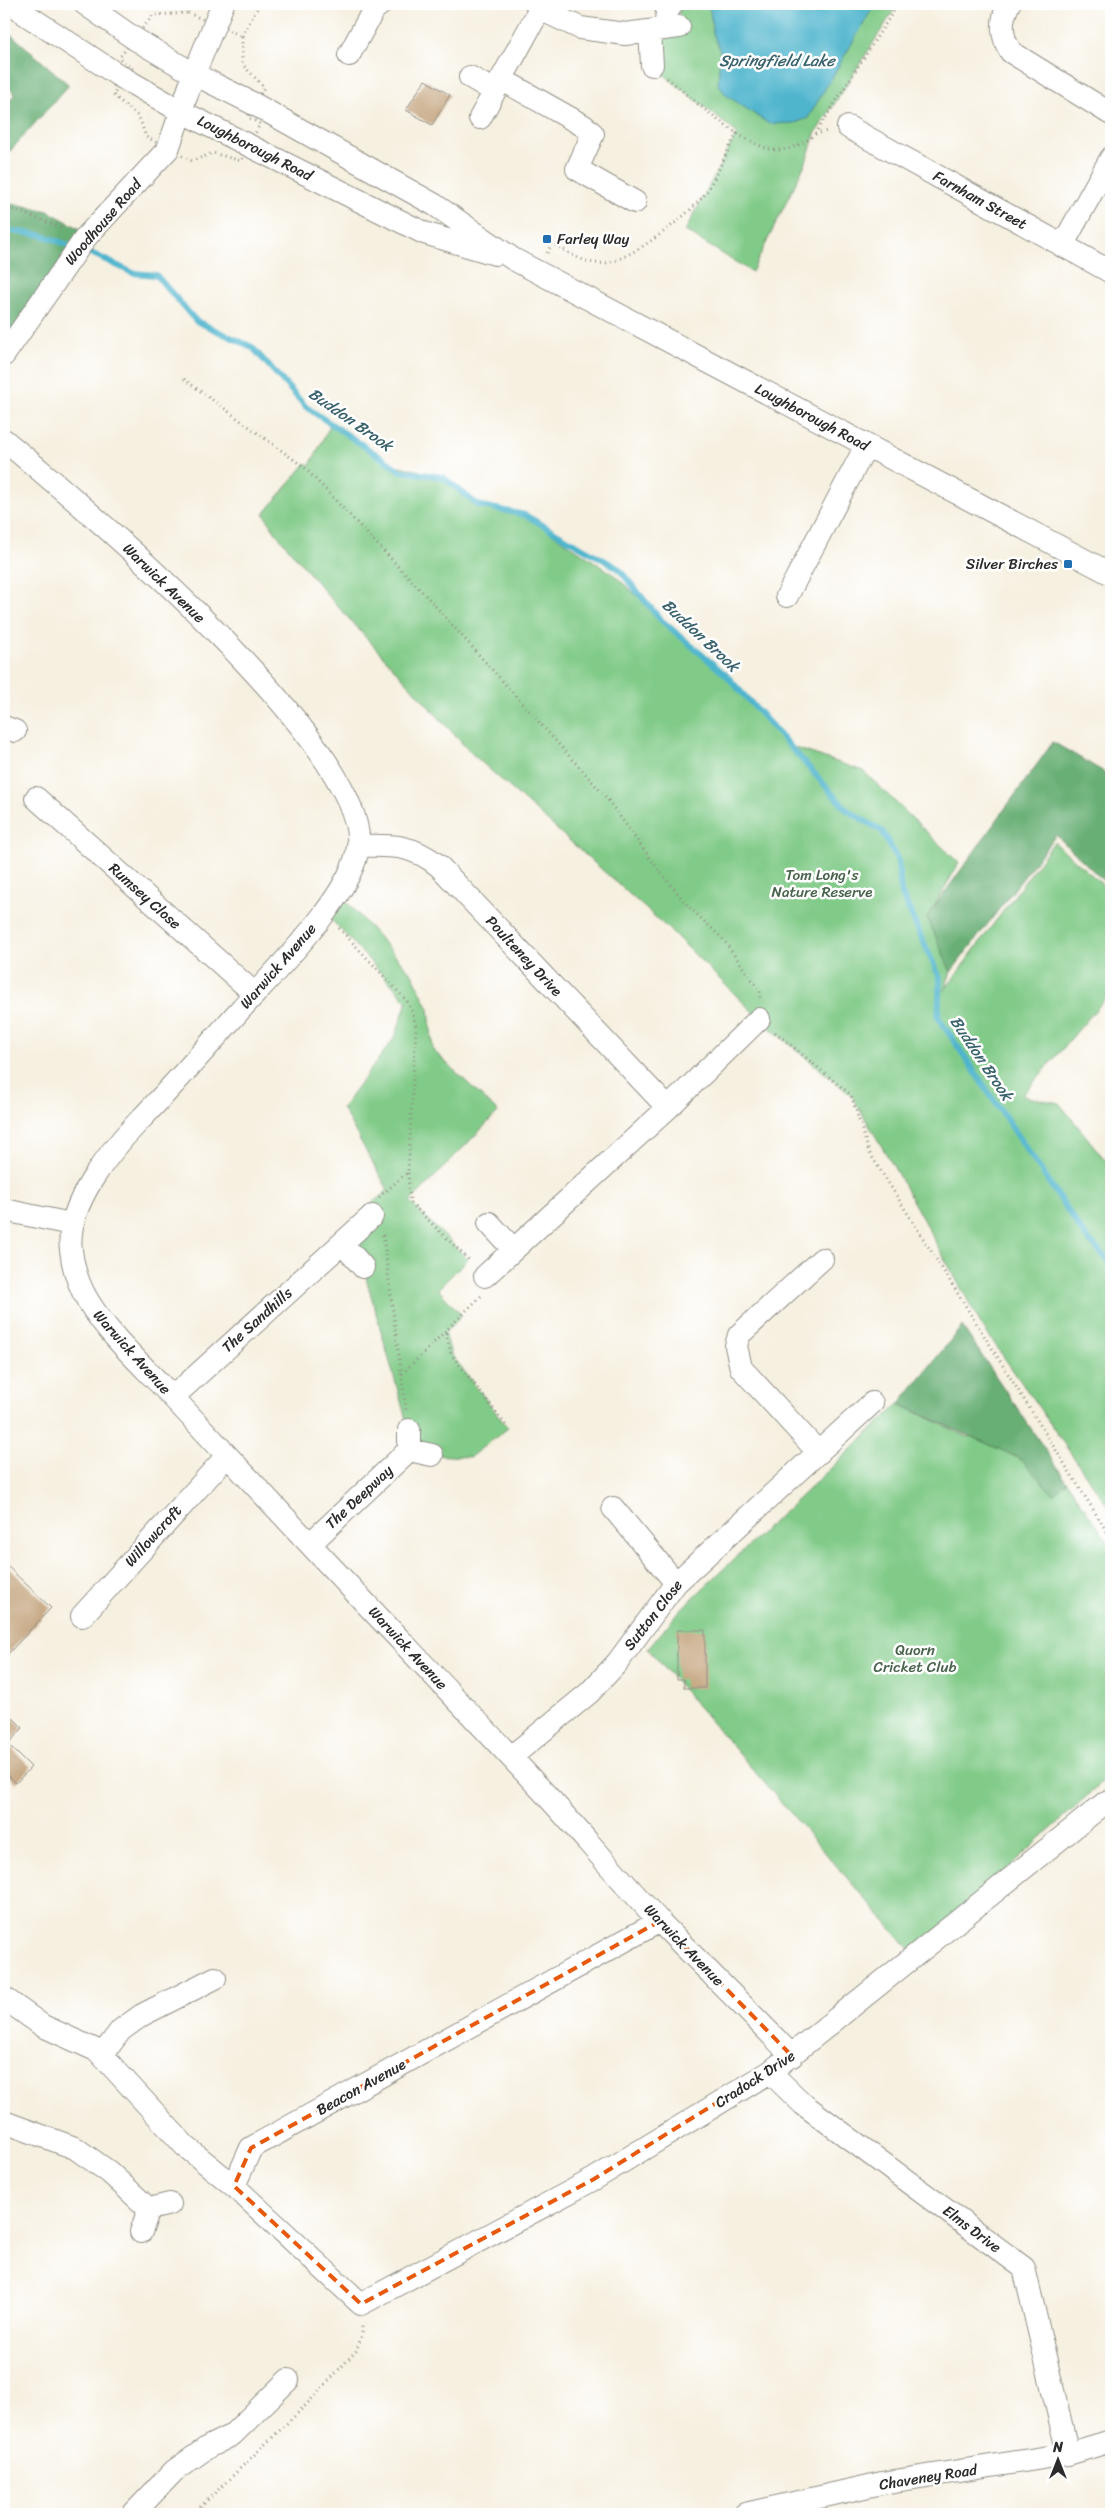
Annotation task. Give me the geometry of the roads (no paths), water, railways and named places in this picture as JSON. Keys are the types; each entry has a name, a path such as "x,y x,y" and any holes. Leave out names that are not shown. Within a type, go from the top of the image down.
{"street":[{"name":"Loughborough Road","path":"14,4 25,14 118,75 182,112 424,233 513,259"},
{"name":"Loughborough Road","path":"85,4 128,34 194,74 254,104 435,205 513,259 1111,574"},
{"path":"182,112 194,74 223,4"},
{"path":"349,54 374,9 381,4"},
{"path":"652,65 665,29 666,12 672,4"},
{"path":"1010,4 1003,26 1003,40 1011,52 1111,114"},
{"path":"480,118 538,6 580,28 625,34 665,29"},
{"path":"470,78 498,85 584,126 593,134 577,169 635,202"},
{"name":"Woodhouse Road","path":"4,355 68,260 85,239 168,150 182,112"},
{"name":"Farnham Street","path":"848,127 1111,272"},
{"path":"1062,246 1111,158"},
{"name":"Warwick Avenue","path":"4,440 161,578 251,668 314,744 349,800 357,824 358,846 352,871 324,913 255,994 120,1141 89,1185 71,1224 70,1246 75,1271 86,1298 109,1329 226,1456 511,1757 660,1921 792,2056"},
{"path":"787,596 866,446"},
{"name":"Rumsey Close","path":"36,798 255,994"},
{"name":"Poulteney Drive","path":"358,846 383,845 406,848 424,854 439,866 668,1108"},
{"path":"485,1276 668,1108 758,1019"},
{"path":"4,1210 71,1224"},
{"name":"The Sandhills","path":"172,1397 372,1216"},
{"path":"489,1223 513,1250"},
{"path":"342,1243 363,1267"},
{"path":"819,1453 741,1368 736,1346 739,1336 822,1259"},
{"name":"Sutton Close","path":"511,1757 589,1693 617,1663 676,1583 843,1432 872,1403"},
{"name":"The Deepway","path":"310,1544 409,1440 432,1455"},
{"name":"Willowcroft","path":"82,1616 226,1456"},
{"path":"613,1508 676,1583"},
{"name":"Cradock Drive","path":"234,2186 362,2304 594,2179 770,2072 1099,1808 1111,1801"},
{"name":"Beacon Avenue","path":"234,2186 251,2148 660,1921"},
{"path":"102,2055 121,2030 142,2016 215,1978"},
{"path":"4,1998 43,2026 98,2051 185,2146 234,2186"},
{"name":"Elms Drive","path":"770,2072 803,2104 1024,2268 1068,2454"},
{"path":"4,2122 75,2148 159,2206 141,2232"},
{"path":"133,2514 174,2471 208,2446 232,2435 288,2380"},
{"name":"Chaveney Road","path":"744,2514 882,2483 1068,2454 1111,2441"}],"water":[{"name":"Springfield Lake","path":"709,4 875,4 808,118 795,123 769,124 726,95 718,84 720,51 713,33"}],"waterway":[{"name":"Buddon Brook","path":"4,230 41,235 93,254 133,273 156,275 196,321 252,347 306,407 401,471 443,477 478,505 525,515 618,568 660,619 726,675 847,810 882,831 898,861 901,892 940,978 938,1017 1085,1236 1111,1263"}],"place":[{"name":"Farley Way","path":"547,239"},
{"name":"Silver Birches","path":"1068,564"}],"park label":[{"name":"Tom Long's Nature Reserve","path":"822,884"},
{"name":"Quorn Cricket Club","path":"915,1658"}]}
